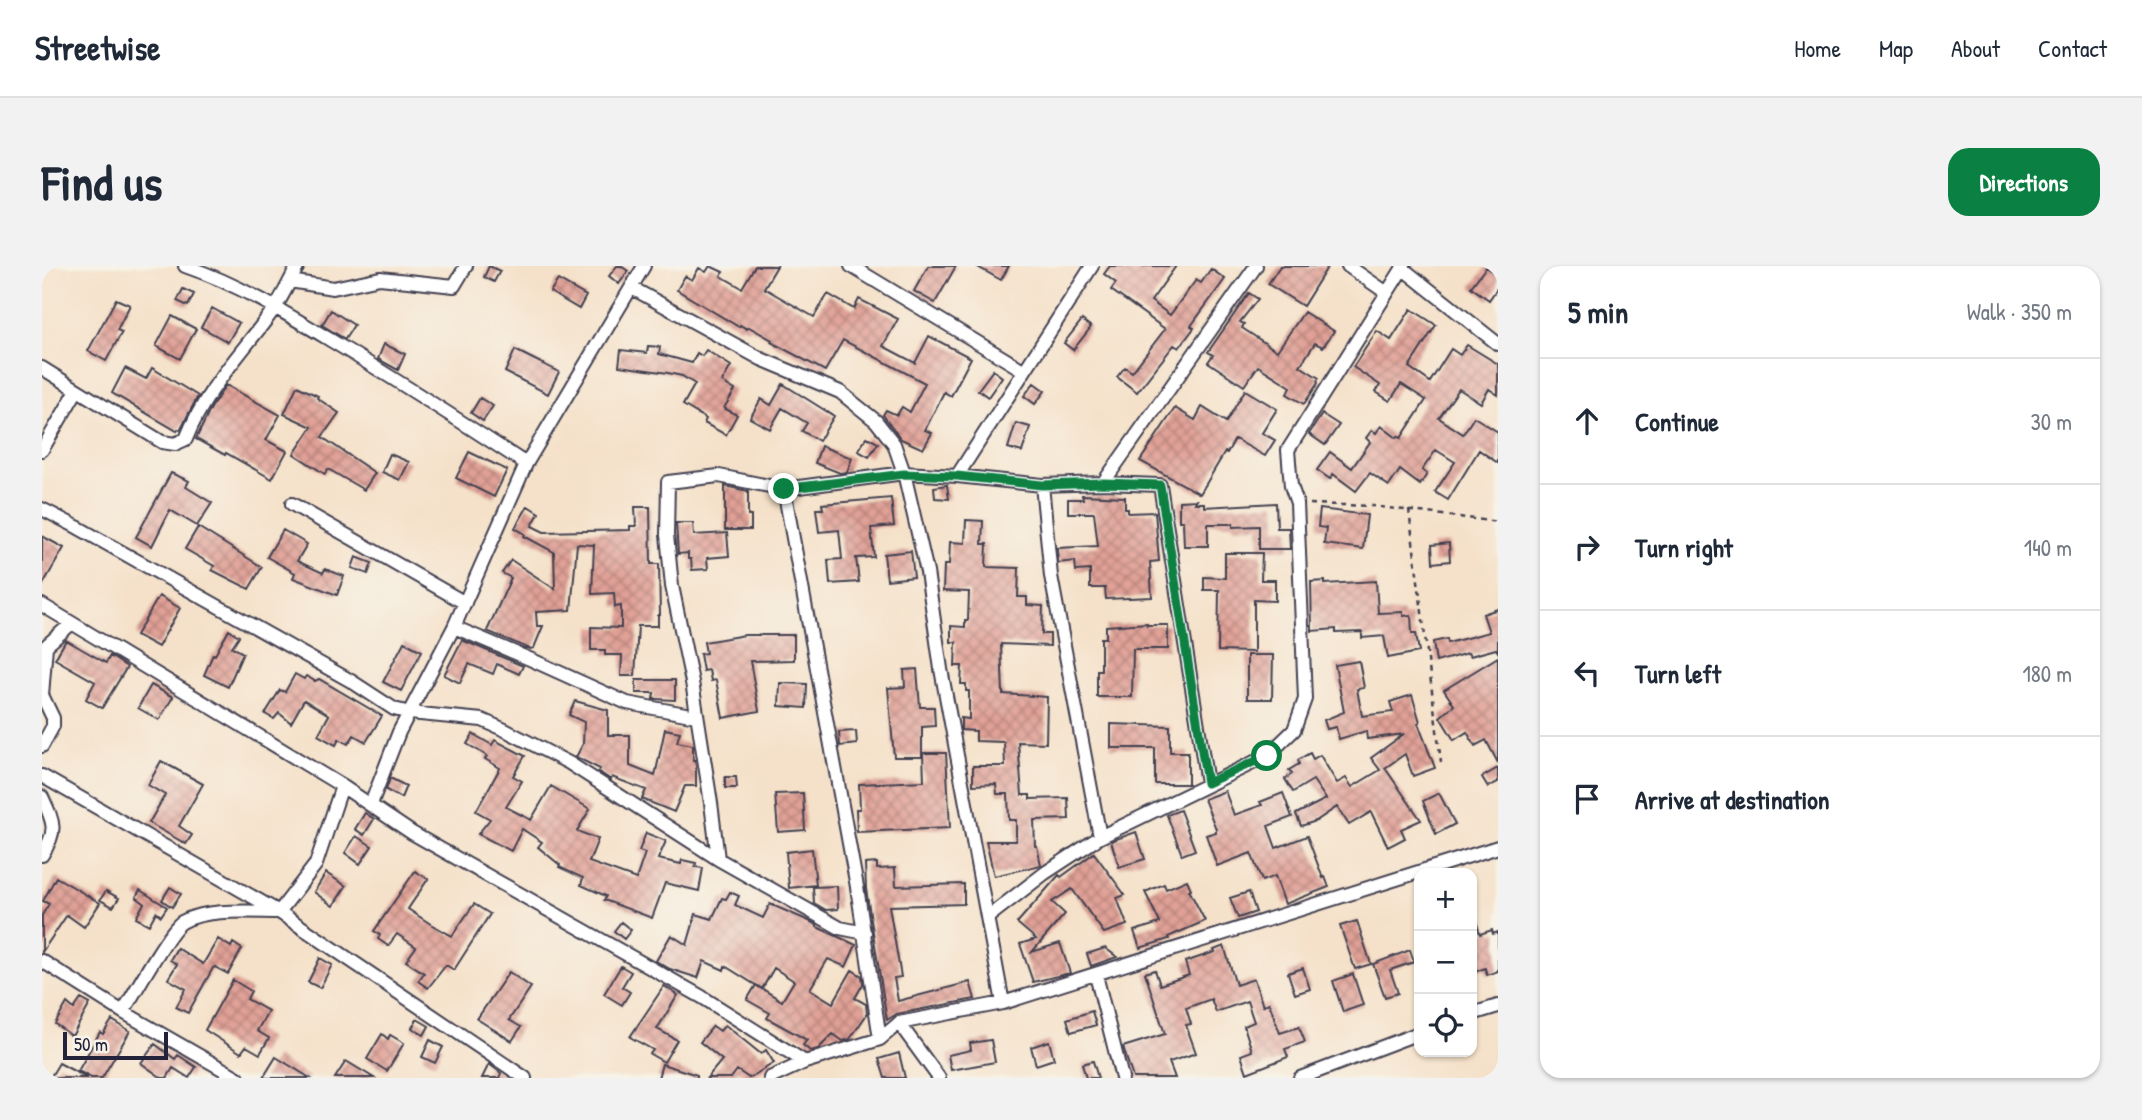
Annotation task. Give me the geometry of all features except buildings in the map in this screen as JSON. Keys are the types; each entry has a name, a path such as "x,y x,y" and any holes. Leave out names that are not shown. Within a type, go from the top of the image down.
{"street":[{"path":"185,266 235,286 275,307 407,386 526,464"},
{"path":"42,368 162,442 175,444 186,439 223,371 275,307 298,266"},
{"path":"289,281 333,288 380,278 454,286 466,266"},
{"path":"371,804 399,732 454,627 526,464 644,266"},
{"path":"851,266 1023,370"},
{"path":"1103,483 1256,266"},
{"path":"1348,266 1387,293"},
{"path":"957,476 1088,267"},
{"path":"988,917 1045,873 1100,837 1267,756 1294,730 1305,699 1297,503 1291,486 1288,450 1403,267 1498,344"},
{"path":"632,288 761,359 840,393 876,421 894,444 904,474 927,572 941,669 1003,1003"},
{"path":"42,450 77,390"},
{"path":"718,859 712,803 692,682 672,586 667,535 668,482 719,476 784,489 904,474 957,476 1042,485 1160,485 1207,783"},
{"path":"1042,485 1051,576 1100,837"},
{"path":"784,489 865,933 880,1039"},
{"path":"292,504 465,603"},
{"path":"42,509 339,674 394,709 482,720 505,730 569,763 718,859 840,928 865,933"},
{"path":"42,605 342,786 412,833 702,997 805,1062"},
{"path":"42,746 53,718 42,695 46,646 72,623"},
{"path":"454,627 627,703 696,716"},
{"path":"42,776 279,912 525,1078"},
{"path":"279,912 316,864 342,786"},
{"path":"42,797 54,826 52,839 42,855"},
{"path":"770,1078 805,1062 880,1039 900,1023 1003,1003 1498,846"},
{"path":"122,1012 181,922 201,916 240,911 279,912"},
{"path":"42,961 122,1012 237,1078"},
{"path":"1096,975 1122,1078"},
{"path":"1477,1012 1498,1006"},
{"path":"900,1023 939,1078"},
{"path":"1300,1078 1414,1035"}],"path":[{"path":"1297,503 1373,506 1498,522"},
{"path":"1409,510 1441,762"}],"route":[{"path":"784,489 904,474 957,476 1042,485 1160,485 1207,783 1267,756"}]}
